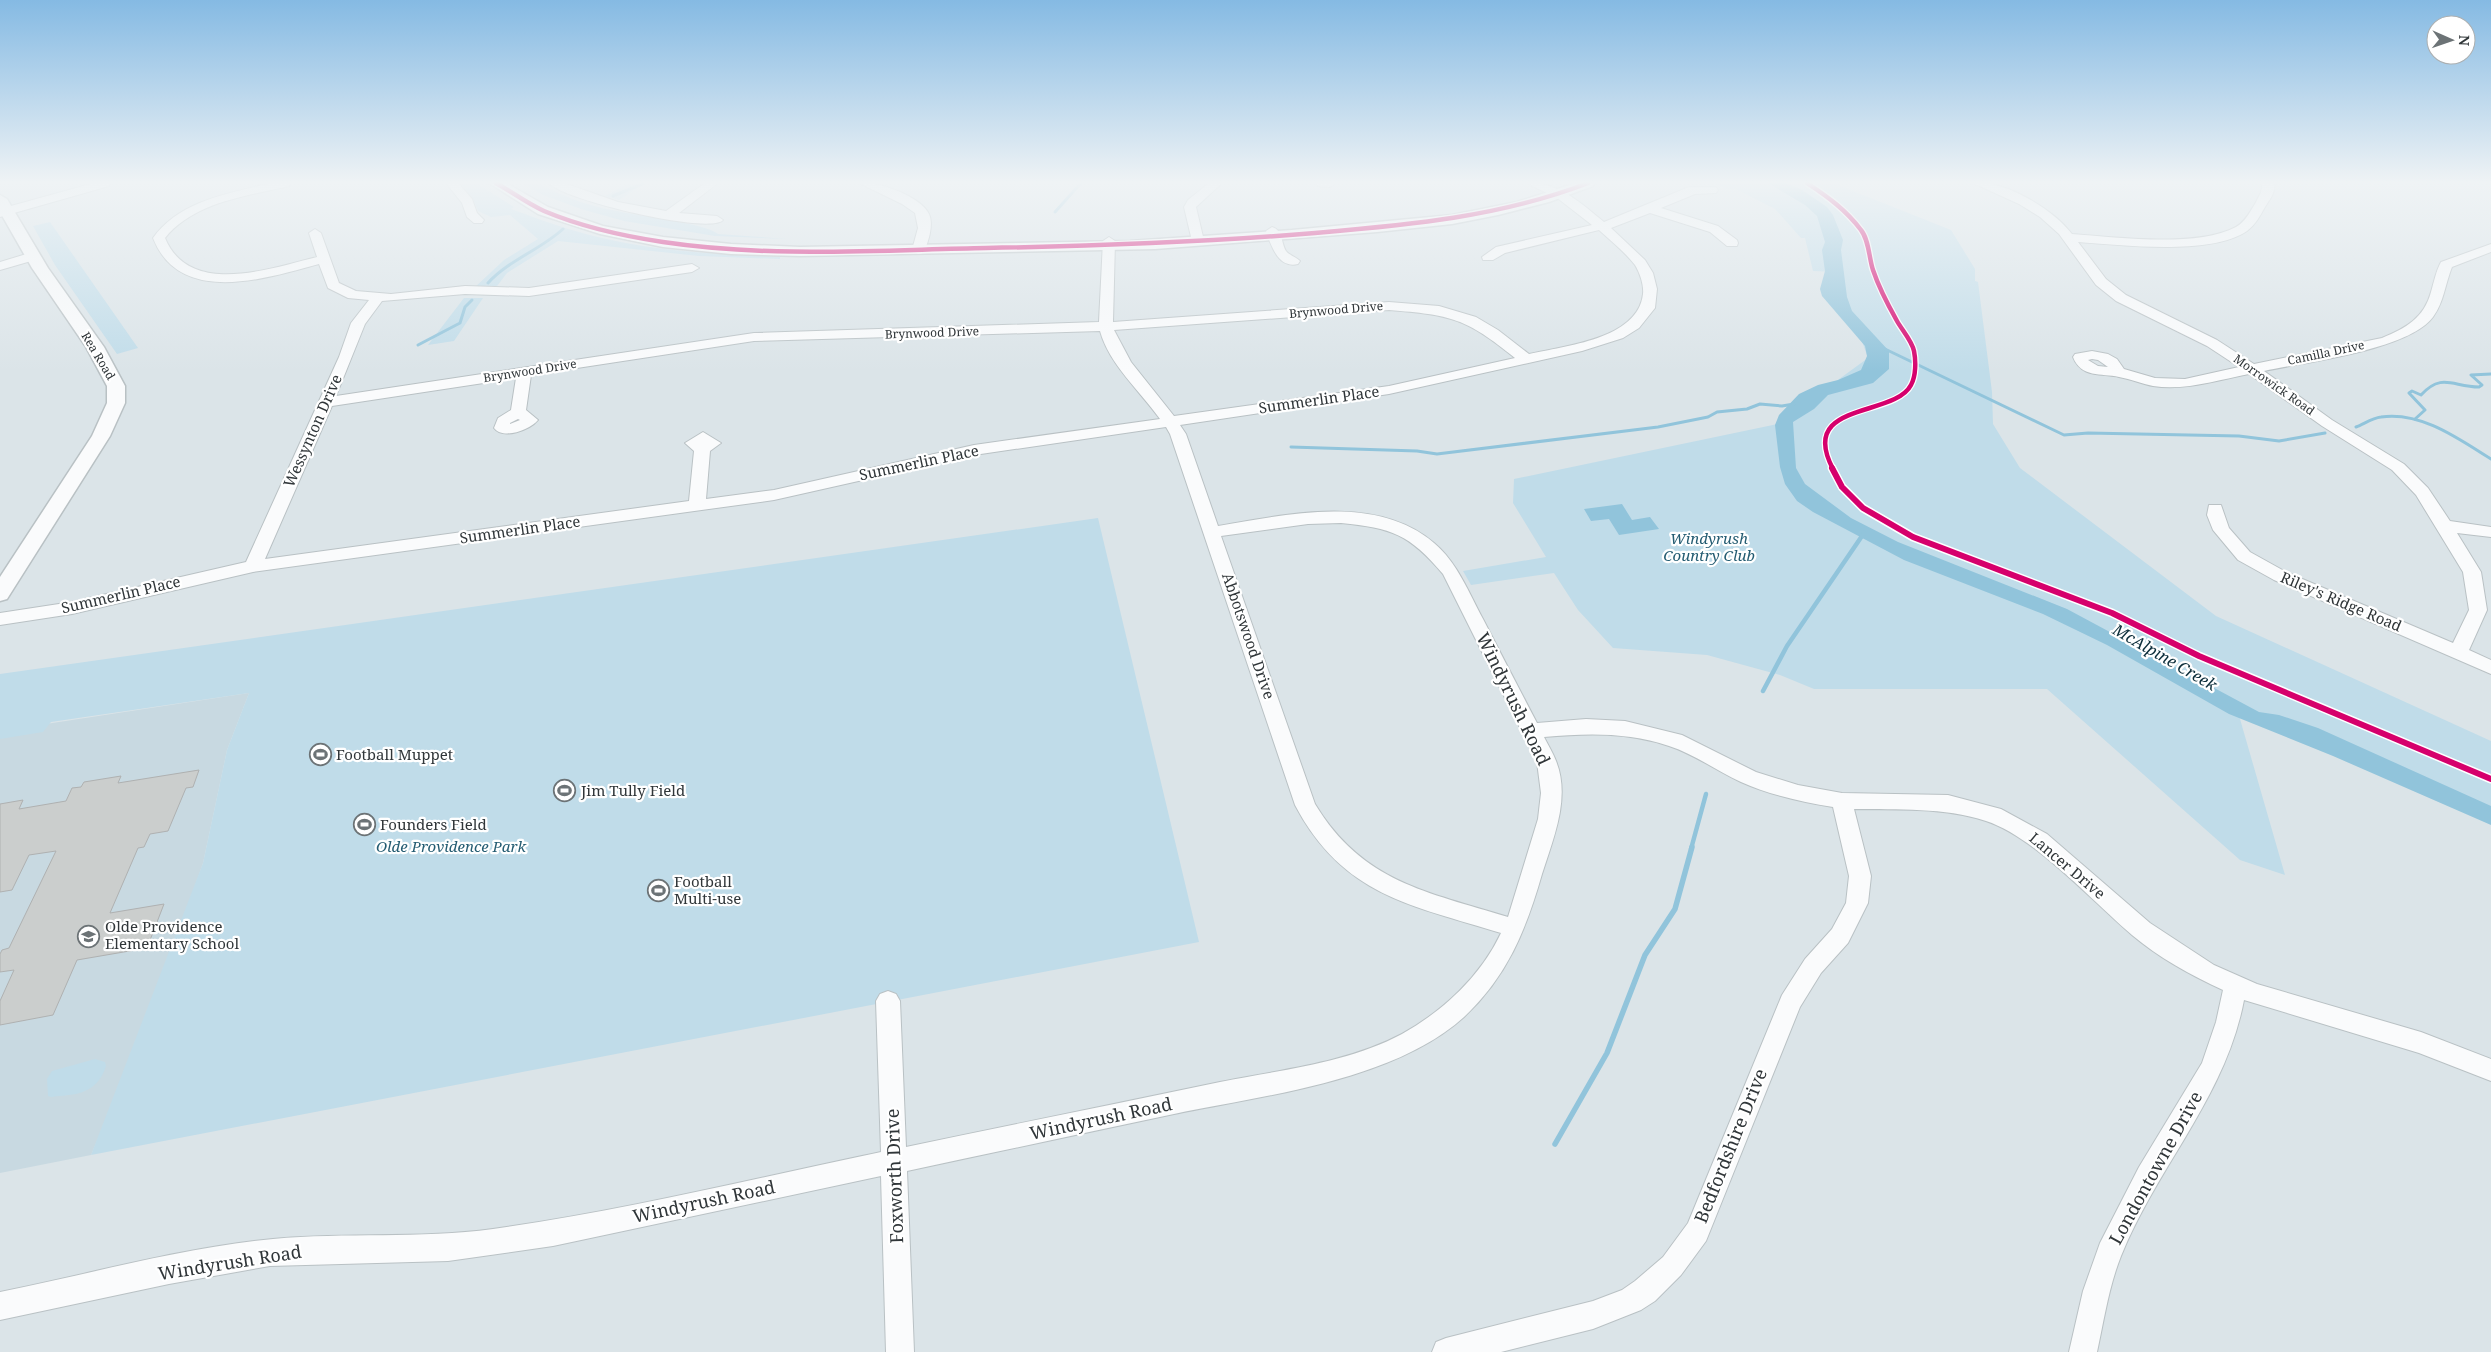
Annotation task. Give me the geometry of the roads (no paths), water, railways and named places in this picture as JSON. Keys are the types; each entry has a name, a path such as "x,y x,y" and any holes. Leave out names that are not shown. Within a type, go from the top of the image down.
{"main road":[{"name":"Rea Road","path":"0,594 101,436 111,417 117,394 107,367 27,246"},
{"path":"754,246 824,251 991,246"}],"street":[{"path":"162,246 183,269 191,274 211,278 261,274 324,259"},
{"path":"320,246 333,285 352,295 377,299 465,290 529,292 692,268"},
{"name":"Abbotswood Drive","path":"1109,246 1106,326 1119,356 1172,422 1184,450 1305,804 1317,825 1346,859 1386,884 1515,928"},
{"path":"1279,246 1282,254 1293,261"},
{"path":"1488,257 1501,250 1517,246"},
{"name":"Summerlin Place","path":"0,619 72,608 254,566 783,494 953,454 1389,390 1526,360 1608,340 1630,328 1642,316 1648,308 1650,289 1640,263 1624,246"},
{"name":"Morrowick Road","path":"2075,246 2110,290 2134,305 2212,343 2327,423 2398,467 2422,492 2472,572 2476,589 2478,610 2458,653"},
{"name":"Camilla Drive","path":"2119,372 2154,382 2184,383 2363,346 2402,334 2420,322 2432,309 2446,266 2459,259 2491,248"},
{"path":"0,266 33,256"},
{"name":"Wessynton Drive","path":"254,566 326,402 358,323 377,299"},
{"name":"Brynwood Drive","path":"326,402 768,336 915,334 1191,323 1380,306 1406,306 1439,310 1471,320 1493,332 1526,360"},
{"path":"518,412 524,372"},
{"path":"697,506 702,449"},
{"name":"Riley's Ridge Road","path":"2215,509 2215,515 2221,530 2244,556 2280,576 2491,667"},
{"name":"Windyrush Road","path":"0,1306 204,1264 271,1253 479,1245 552,1233 1283,1080 1364,1061 1420,1034 1466,999 1486,978 1515,928 1550,818 1552,805 1551,783 1546,762 1450,572 1440,558 1413,536 1379,523 1341,517 1306,519 1212,532"},
{"path":"2445,526 2491,532"},
{"name":"Lancer Drive","path":"1532,732 1586,726 1618,727 1651,733 1699,751 1763,782 1798,793 1842,801 1948,803 1971,807 2009,822 2030,833 2058,854 2159,943 2206,972 2235,986 2286,1004 2421,1043 2491,1070"},
{"name":"Bedfordshire Drive","path":"1446,1352 1612,1309 1645,1291 1672,1266 1688,1247 1697,1232 1790,1002 1813,966 1840,936 1852,916 1857,903 1860,876 1842,801"},
{"name":"Londontowne Drive","path":"2083,1352 2096,1291 2109,1252 2148,1176 2212,1068 2228,1022 2235,986"},
{"name":"Foxworth Drive","path":"888,1001 900,1352"}],"water":[{"path":"1823,246 1842,246 1847,297 1852,311 1889,351 1889,369 1873,383 1828,395 1814,409 1793,422 1796,468 1805,484 1851,518 1898,542 2067,609 2259,712 2279,715 2318,728 2491,806 2491,825 2333,756 2229,714 2107,645 2043,614 1904,560 1813,512 1797,501 1785,484 1780,467 1775,425 1779,415 1799,394 1818,385 1838,380 1861,370 1867,356 1865,346 1822,296 1820,289 1825,271 1822,250"},
{"path":"1622,504 1632,520 1650,517 1659,529 1619,535 1609,519 1591,521 1584,509"}],"waterway":[{"path":"488,283 505,268 540,246"},
{"path":"418,345 460,323 465,307 472,300"},
{"path":"1885,349 2064,435 2088,433 2239,436 2279,441 2325,433"},
{"path":"2415,419 2425,410 2409,393 2412,391 2421,395 2428,388 2442,382 2479,387 2482,385 2471,375 2491,374"},
{"path":"1291,447 1417,451 1437,454 1658,427 1708,417 1717,412 1747,409 1760,404 1782,406 1794,404"},
{"path":"2356,427 2381,417 2411,418 2425,422 2453,435 2491,459"},
{"path":"1763,691 1787,646 1864,533"},
{"path":"1691,849 1706,794"},
{"path":"1555,1144 1607,1053 1645,955 1675,909 1692,847"}],"place":[{"name":"Football Muppet","path":"320,755"},
{"name":"Jim Tully Field","path":"565,791"},
{"name":"Founders Field","path":"364,825"},
{"name":"Football Multi-use","path":"658,891"},
{"name":"Olde Providence Elementary School","path":"89,936"}],"park label":[{"name":"Windyrush Country Club","path":"1709,548"},
{"name":"Olde Providence Park","path":"451,847"}],"water label":[{"name":"McAlpine Creek","path":"2165,657"}]}
